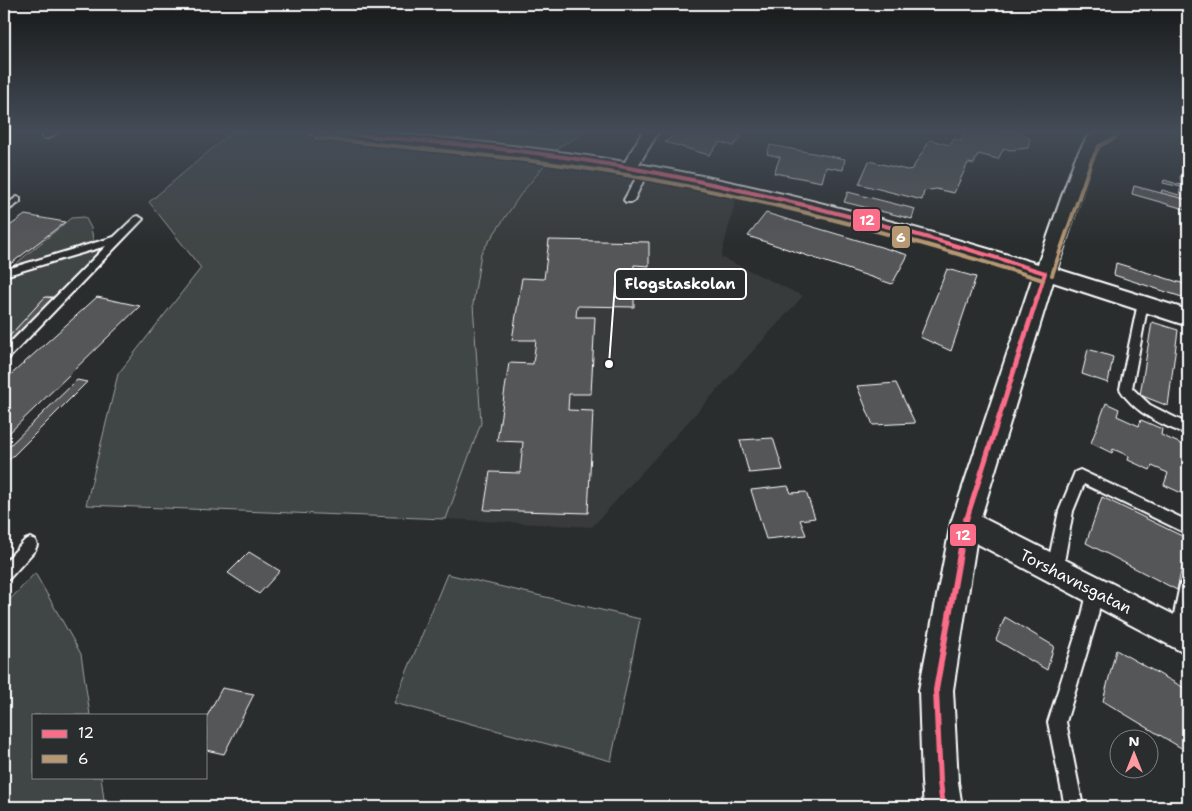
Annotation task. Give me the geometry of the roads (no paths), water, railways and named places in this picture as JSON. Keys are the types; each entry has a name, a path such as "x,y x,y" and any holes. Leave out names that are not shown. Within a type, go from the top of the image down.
{"street":[{"path":"651,169 860,218 1088,284 1188,318"},
{"path":"943,807 940,782 936,690 965,523 1045,273 1081,169"},
{"name":"Torshavnsgatan","path":"965,523 1183,636"}],"lane":[{"path":"629,200 638,169"},
{"path":"4,210 17,200"},
{"path":"4,356 138,219"},
{"path":"4,273 116,240"},
{"path":"1143,303 1126,389 1132,398 1163,418 1188,429"},
{"path":"1054,568 1066,511 1080,476 1188,528"},
{"path":"4,574 30,545"},
{"path":"1183,636 1188,585"},
{"path":"1074,807 1057,722 1090,615 1094,590"}],"place":[{"name":"Flogstaskolan","path":"609,364"}]}
